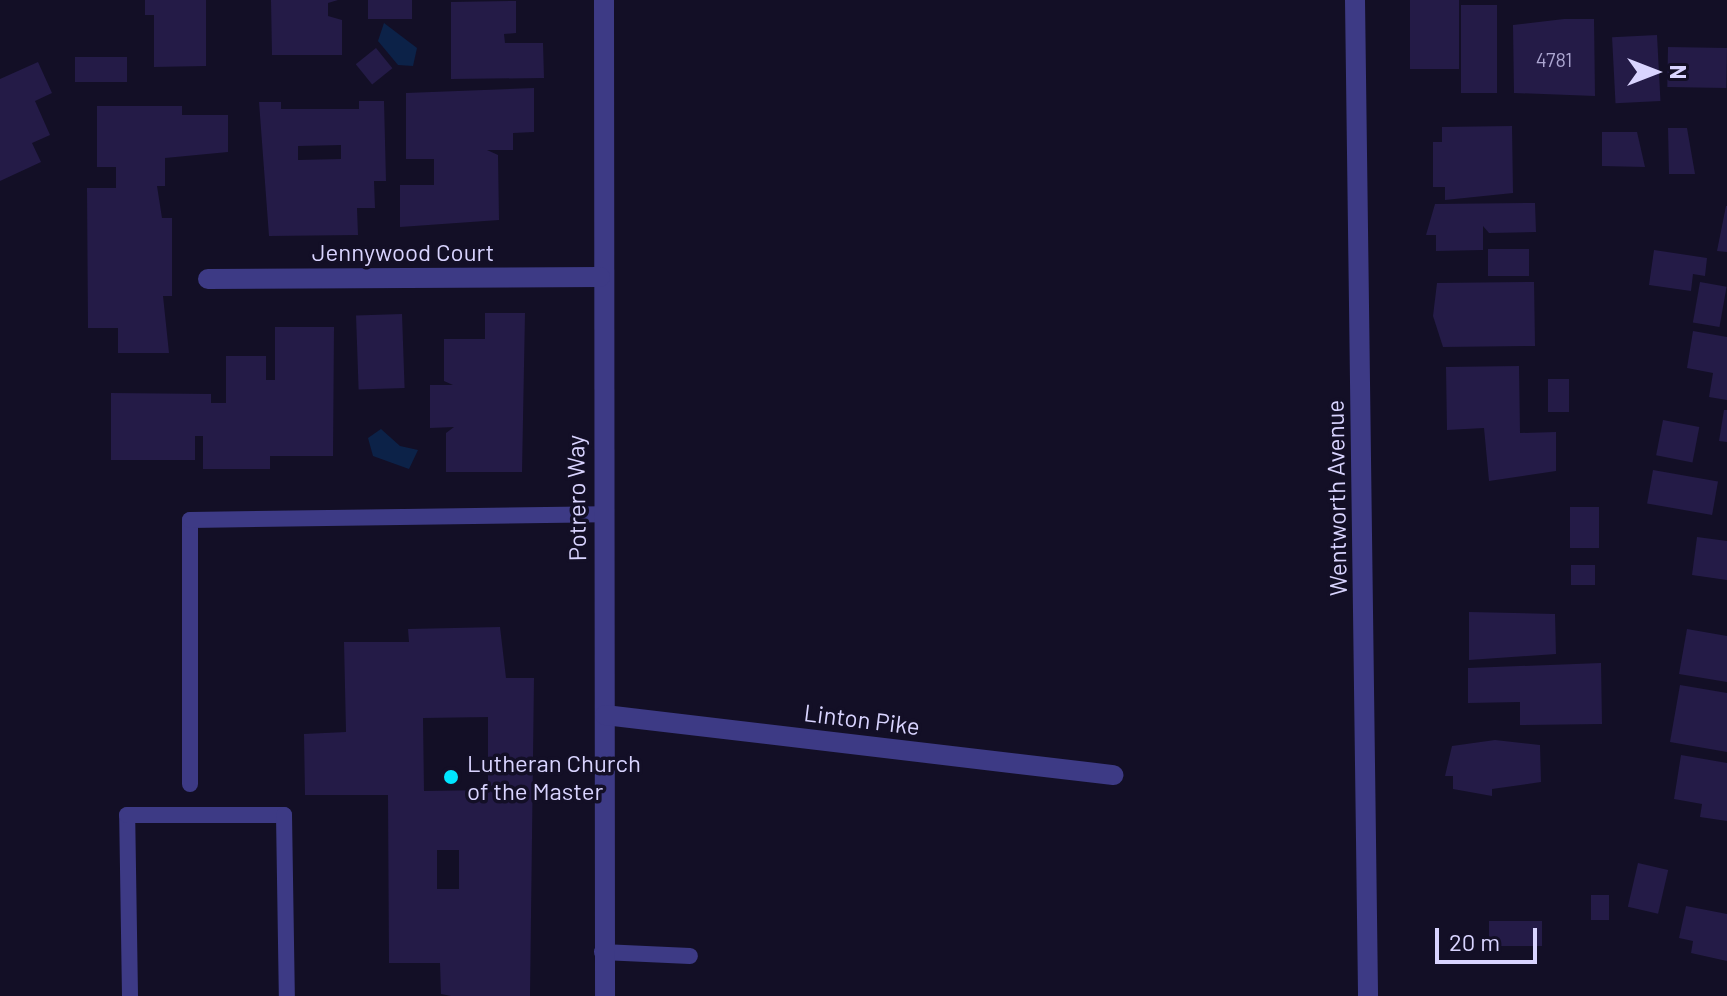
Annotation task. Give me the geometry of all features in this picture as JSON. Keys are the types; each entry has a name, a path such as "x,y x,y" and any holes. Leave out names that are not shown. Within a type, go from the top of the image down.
{"street":[{"name":"Potrero Way","path":"604,0 600,277 605,715 602,952 605,996"},
{"name":"Wentworth Avenue","path":"1355,0 1368,996"},
{"name":"Jennywood Court","path":"208,279 600,277"},
{"name":"Linton Pike","path":"605,715 1113,775"}],"lane":[{"path":"190,784 190,520 602,514"},
{"path":"130,996 127,815 284,815 287,996"},
{"path":"602,952 690,956"}],"water":[{"path":"384,23 417,48 413,66 398,65 378,41"},
{"path":"381,429 400,446 418,450 409,469 373,456 368,438"}],"building":[{"path":"145,0 206,0 206,66 154,67 154,15 145,15"},
{"path":"271,0 338,0 328,3 328,16 342,20 342,55 272,55"},
{"path":"368,0 412,0 412,19 368,19"},
{"path":"1410,0 1459,0 1459,69 1410,69"},
{"path":"516,1 516,33 504,34 505,43 543,43 544,78 451,79 451,2"},
{"path":"1461,5 1497,5 1497,93 1461,93"},
{"path":"1594,19 1595,96 1514,93 1513,25"},
{"path":"1657,35 1660,101 1616,103 1612,37"},
{"path":"1668,47 1727,48 1726,88 1667,87"},
{"path":"376,48 392,68 372,85 356,64"},
{"path":"75,57 127,57 127,82 75,82"},
{"path":"38,62 52,93 35,101 50,135 32,143 41,162 0,181 0,79"},
{"path":"534,88 534,132 513,133 513,150 487,150 498,155 499,220 400,227 400,185 434,185 434,159 406,159 406,93"},
{"path":"359,101 384,101 386,181 374,181 375,208 357,208 358,235 269,236 259,102 281,102 281,109 359,109","holes":["341,145 341,159 298,160 298,146"]},
{"path":"97,106 182,106 182,115 228,115 228,152 165,158 165,186 157,186 162,218 172,218 172,296 163,296 169,353 118,353 118,328 88,328 87,188 116,188 116,167 97,167"},
{"path":"1512,126 1513,193 1445,200 1445,187 1433,187 1433,142 1442,142 1442,127"},
{"path":"1668,128 1687,128 1695,174 1669,174"},
{"path":"1602,132 1637,132 1645,167 1602,166"},
{"path":"1535,203 1536,232 1489,233 1483,226 1483,250 1436,251 1436,235 1426,235 1435,204"},
{"path":"1727,206 1727,252 1717,251"},
{"path":"1488,249 1529,249 1529,276 1488,276"},
{"path":"1654,250 1707,258 1705,276 1693,274 1691,291 1649,285"},
{"path":"1534,282 1535,346 1443,347 1433,316 1437,283"},
{"path":"1700,282 1727,287 1719,327 1693,322"},
{"path":"485,313 525,313 522,472 446,472 446,433 454,427 430,428 430,385 453,385 444,381 444,339 485,339"},
{"path":"402,314 405,388 359,390 356,316"},
{"path":"275,327 334,327 333,456 270,456 270,469 203,469 203,436 195,436 195,460 111,460 111,393 211,394 211,403 226,403 226,356 266,356 266,380 275,380"},
{"path":"1693,331 1727,337 1727,400 1709,397 1713,373 1687,368"},
{"path":"1519,366 1520,433 1556,432 1556,471 1489,481 1484,428 1447,430 1446,367"},
{"path":"1548,379 1569,379 1569,412 1548,412"},
{"path":"1724,410 1727,410 1727,442 1719,441"},
{"path":"1663,420 1699,427 1692,462 1656,455"},
{"path":"1653,470 1718,481 1712,515 1647,503"},
{"path":"1570,507 1599,507 1599,548 1570,548"},
{"path":"1697,537 1727,541 1727,580 1692,575"},
{"path":"1571,565 1595,565 1595,585 1571,585"},
{"path":"1469,612 1555,614 1556,654 1469,660"},
{"path":"500,627 506,678 534,678 530,996 441,994 440,963 389,963 388,795 305,795 304,734 346,732 344,642 409,642 408,629","holes":["488,717 488,790 424,791 423,718","437,850 459,850 459,889 437,889"]},
{"path":"1687,629 1727,636 1727,682 1679,674"},
{"path":"1601,663 1602,724 1520,725 1520,702 1468,703 1468,668"},
{"path":"1680,685 1727,693 1727,752 1670,742"},
{"path":"1495,740 1540,745 1541,782 1492,789 1492,796 1453,789 1453,776 1445,776 1452,746"},
{"path":"1681,755 1727,763 1727,821 1700,817 1702,804 1674,799"},
{"path":"1638,863 1668,870 1658,914 1628,907"},
{"path":"1591,895 1609,895 1609,920 1591,920"},
{"path":"1686,906 1727,914 1727,961 1691,953 1693,941 1679,938"},
{"path":"1489,921 1542,921 1542,946 1489,946"}],"place":[{"name":"Lutheran Church of the Master","path":"451,777"}]}
